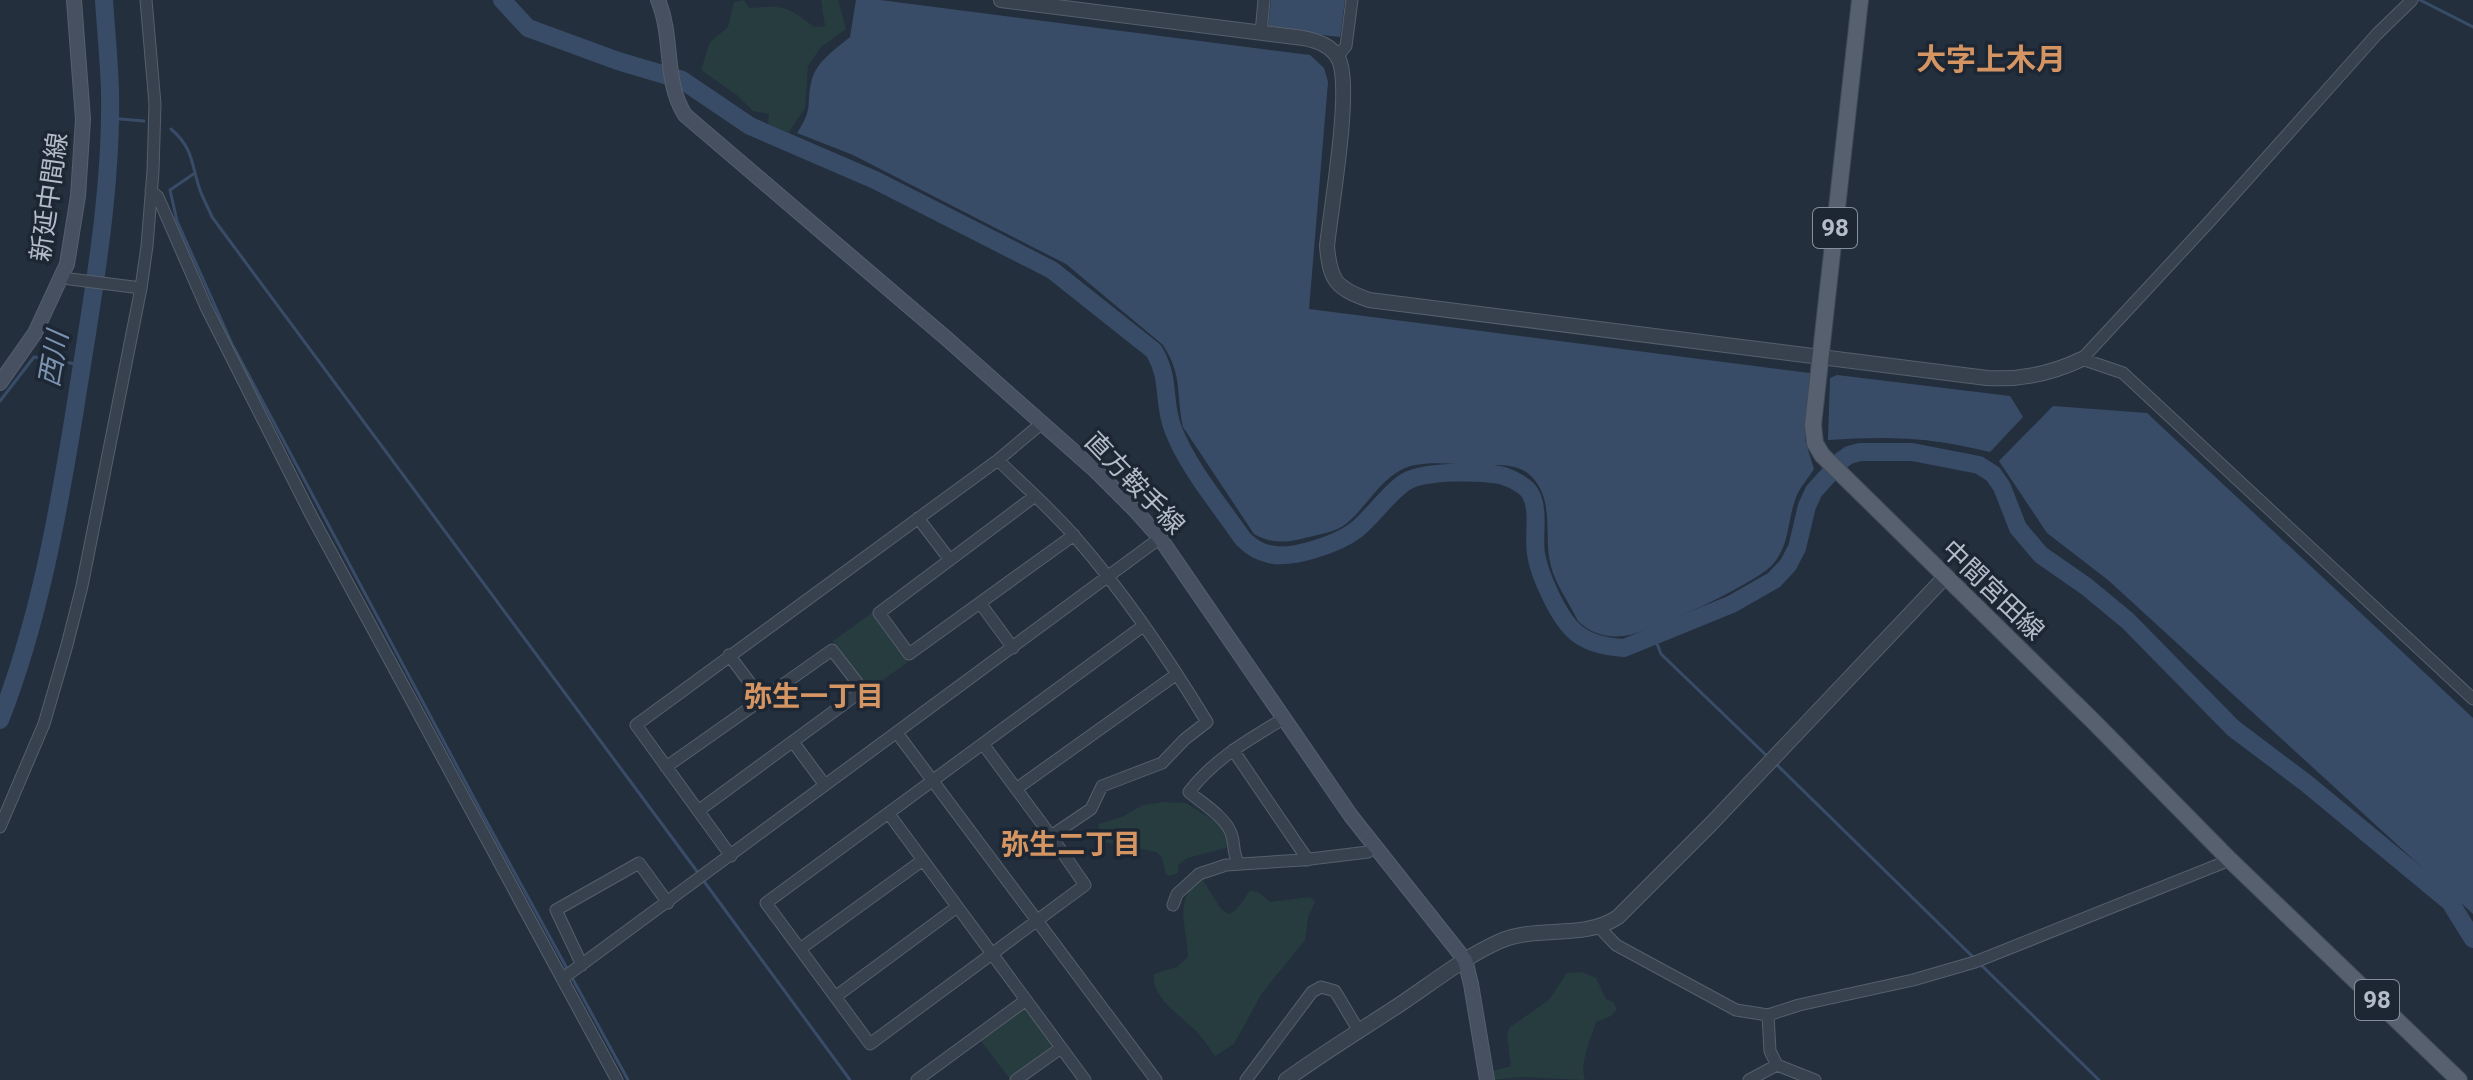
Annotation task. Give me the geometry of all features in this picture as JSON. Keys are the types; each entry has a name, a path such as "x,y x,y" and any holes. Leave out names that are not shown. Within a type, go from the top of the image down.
{"main road":[{"name":"新延中間線","path":"0,383 68,278 83,119 74,0"},
{"name":"直方鞍手線","path":"658,0 668,32 671,86 685,115 1096,471 1160,538 1351,816 1465,960 1487,1080"},
{"name":"中間宮田線","path":"1860,0 1813,425 1815,443 1822,455 1865,500 2093,721 2230,860 2459,1080"}],"street":[{"path":"0,827 44,724 76,611 147,246 155,104 146,0"},
{"path":"1001,0 1323,43 1338,56 1344,86 1327,246 1329,269 1335,282 1350,293 1369,300 1820,358 2011,379 2065,367 2082,359 2409,1"},
{"path":"1261,33 1264,0"},
{"path":"1338,56 1346,46 1352,0"},
{"path":"151,191 158,197 219,334 311,515 617,1080"},
{"path":"68,278 139,287"},
{"path":"2082,359 2123,373 2473,699"},
{"path":"731,856 636,725 998,460 1042,423"},
{"path":"998,460 1074,535 1108,576 1207,722 1162,763 1102,786 1091,809 1051,836"},
{"path":"1035,496 879,613 909,654 1074,535"},
{"path":"918,518 950,560"},
{"path":"562,979 1160,538"},
{"path":"1286,1080 1465,960 1516,935 1599,927 1618,917 1945,577"},
{"path":"980,603 1013,648"},
{"path":"983,744 1085,885 870,1044 766,903 1143,626"},
{"path":"666,767 832,650 863,690 698,811"},
{"path":"729,655 762,699"},
{"path":"1016,789 1177,674"},
{"path":"1239,864 1233,853 1232,835 1226,825 1189,792 1201,776 1233,750 1283,719"},
{"path":"897,733 1156,1080"},
{"path":"793,742 825,785"},
{"path":"1233,750 1308,860"},
{"path":"889,814 1085,1080"},
{"path":"1173,905 1177,894 1199,874 1226,865 1308,860 1368,852 1374,845"},
{"path":"800,949 923,860"},
{"path":"1599,927 1616,945 1736,1010 1768,1015 1799,1005 1913,980 1978,960 2230,860"},
{"path":"582,965 556,910 639,863 668,903"},
{"path":"835,997 957,907"},
{"path":"1246,1080 1312,992 1321,987 1335,991 1359,1031"},
{"path":"917,1080 1026,1000"},
{"path":"1768,1015 1770,1051 1777,1065 1815,1080"},
{"path":"1016,1080 1061,1048"},
{"path":"1749,1080 1777,1065"}],"green space":[{"path":"744,0 749,8 777,7 791,11 814,27 825,26 821,0 838,0 846,29 821,47 808,66 805,108 788,133 768,124 769,114 753,111 738,96 701,70 710,42 728,27 734,2"},
{"path":"872,613 908,662 869,690 833,641"},
{"path":"1186,803 1227,829 1229,837 1226,848 1187,858 1178,865 1178,873 1170,876 1166,874 1157,852 1103,842 1097,838 1099,824 1122,817 1143,805"},
{"path":"1201,877 1221,909 1229,914 1236,910 1250,891 1258,892 1270,902 1310,897 1315,902 1308,917 1305,940 1262,993 1234,1044 1215,1056 1198,1033 1162,998 1154,982 1154,974 1177,967 1188,957 1184,905 1192,886"},
{"path":"1582,972 1596,978 1606,999 1613,1002 1617,1009 1611,1016 1596,1022 1585,1058 1585,1080 1522,1077 1491,1080 1489,1072 1511,1066 1507,1034 1510,1027 1549,1000 1567,973"},
{"path":"1025,1008 1054,1046 1010,1079 981,1041"}],"water":[{"path":"856,0 880,0 1310,55 1324,68 1328,82 1309,309 1810,373 1805,440 1814,469 1797,495 1779,556 1747,583 1701,606 1654,627 1623,636 1610,636 1593,632 1578,621 1559,587 1549,555 1544,498 1533,478 1516,467 1440,463 1415,465 1394,474 1355,516 1337,529 1282,542 1254,534 1183,427 1174,366 1163,345 1066,264 853,155 797,133 808,111 810,87 818,66 850,37"},
{"path":"1271,0 1345,0 1340,37 1268,29"},
{"path":"1837,375 2010,396 2023,417 1990,452 1910,439 1828,440 1830,378"},
{"path":"2053,406 2147,413 2473,718 2473,914 2108,580 2047,533 1999,461"}],"waterway":[{"name":"西川","path":"0,720 26,644 46,567 94,291 110,131 104,0"},
{"path":"502,0 528,28 618,61 682,80 750,126 875,180 1052,270 1154,351 1163,371 1173,429 1187,458 1243,539 1265,553 1301,553 1338,540 1362,525 1403,484 1418,477 1453,473 1500,475 1530,493 1535,507 1538,562 1550,594 1567,624 1590,641 1624,648 1732,604 1774,580 1788,565 1797,548 1807,506 1814,491 1849,455 1860,452 1912,452 1979,465 1993,474 2002,487 2018,528 2041,555 2128,621 2233,728 2306,783 2450,902 2473,939"},
{"path":"2420,0 2473,27"},
{"path":"109,118 144,121"},
{"path":"171,129 187,149 212,217 699,874"},
{"path":"195,173 170,190 177,221 232,344 628,1080"},
{"path":"0,401 34,357 82,365"},
{"path":"1654,636 1661,654 1767,756"},
{"path":"1776,764 1973,957"},
{"path":"703,880 850,1080"},
{"path":"1978,962 2099,1080"}],"district":[{"name":"大字上木月","path":"1991,60"},
{"name":"弥生一丁目","path":"814,696"},
{"name":"弥生二丁目","path":"1071,844"}]}
